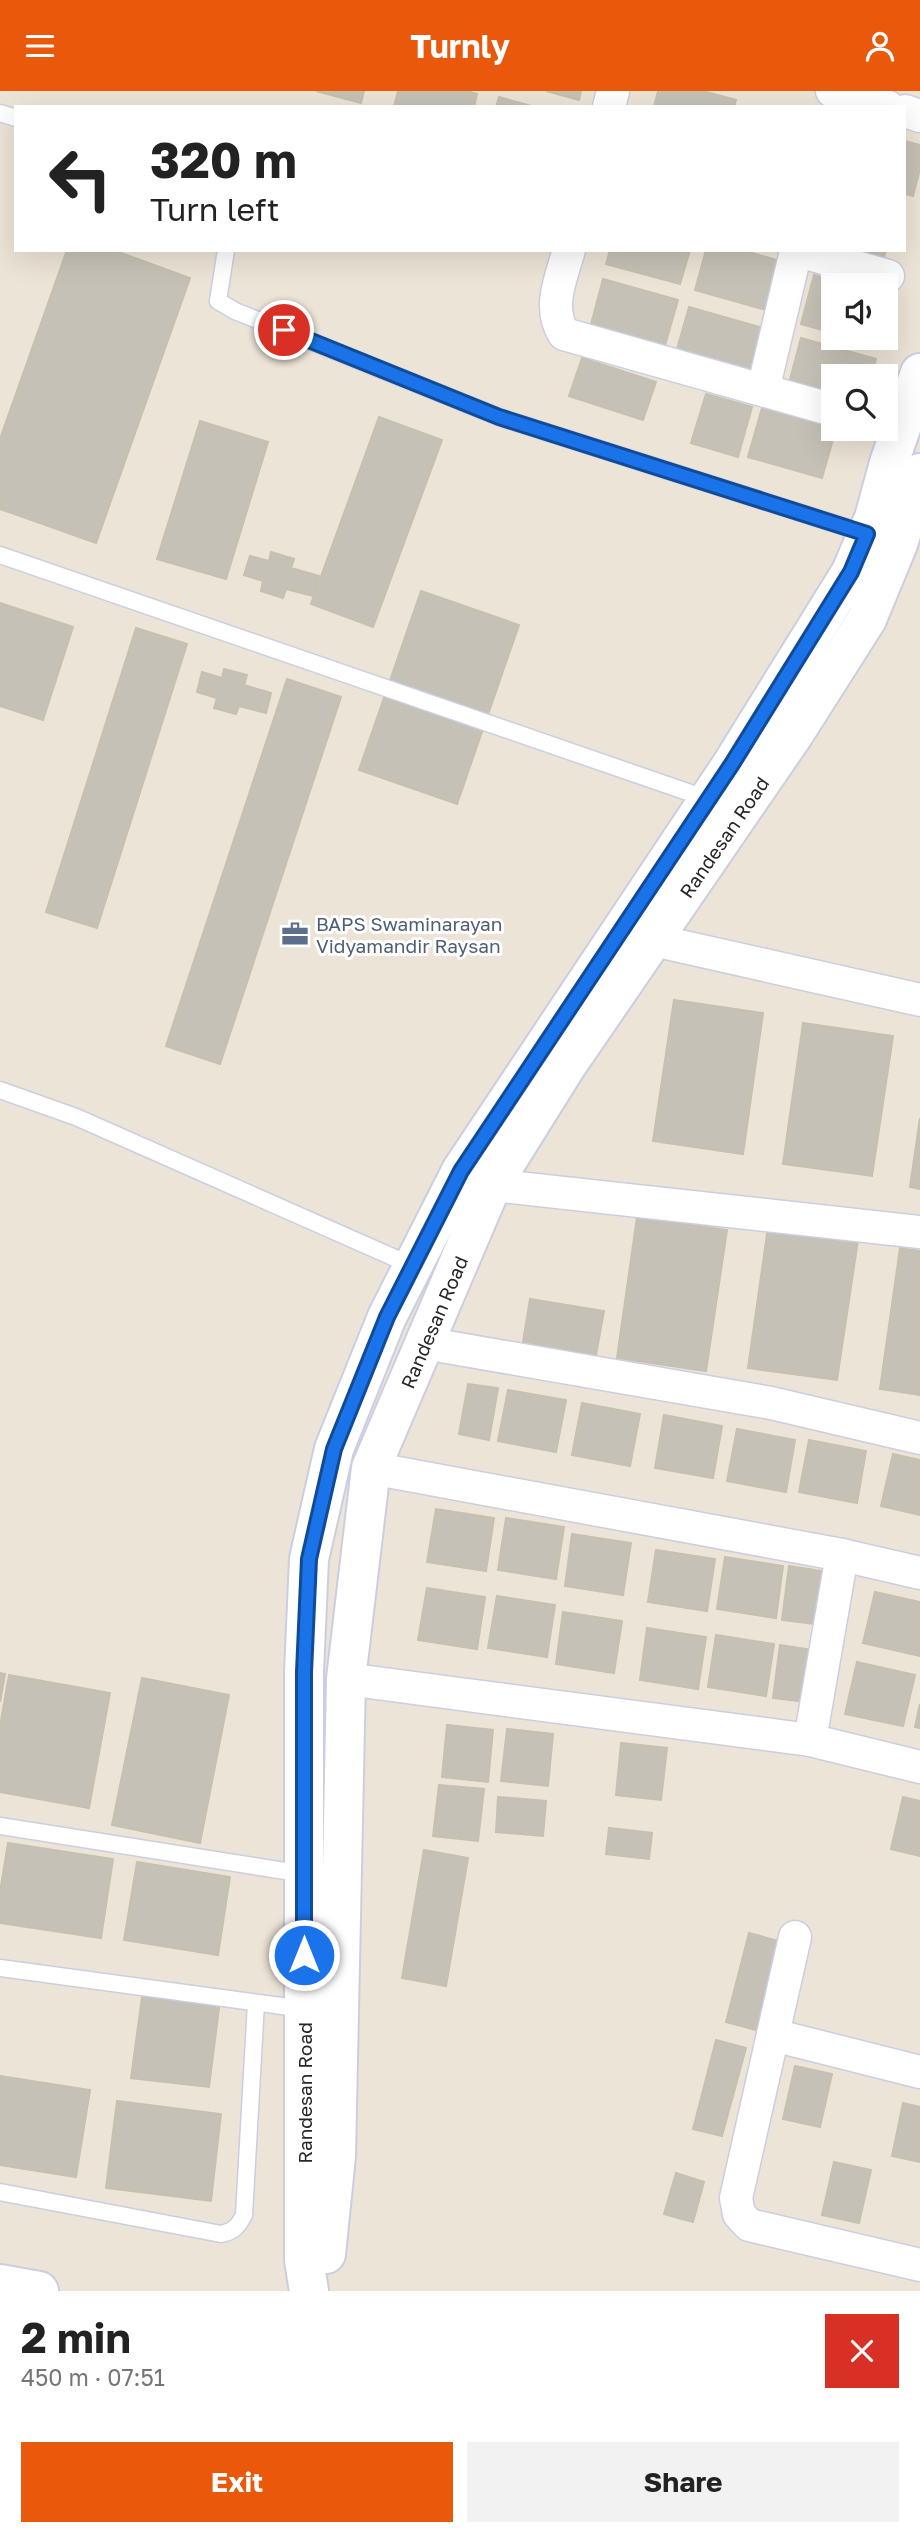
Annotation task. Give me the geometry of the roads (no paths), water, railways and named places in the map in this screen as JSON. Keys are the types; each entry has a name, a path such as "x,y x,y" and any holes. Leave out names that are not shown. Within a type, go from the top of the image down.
{"street":[{"path":"832,91 881,105"},
{"path":"568,252 555,306 557,322 564,334 821,407"},
{"path":"763,390 796,252"},
{"path":"803,252 877,273"},
{"name":"Randesan Road","path":"898,417 920,373"},
{"name":"Randesan Road","path":"309,2291 304,2260 304,1672 309,1559 334,1449 387,1317 461,1171 708,799 851,572 867,534 890,441"},
{"name":"Randesan Road","path":"322,2291 336,2156 346,1679 371,1468 492,1185 567,1065 794,734 867,619 898,544 920,473"},
{"path":"653,940 920,1000"},
{"path":"492,1185 920,1232"},
{"path":"424,1343 771,1403 920,1438"},
{"path":"371,1468 842,1555 920,1573"},
{"path":"810,1740 842,1555"},
{"path":"346,1679 810,1740 920,1767"},
{"path":"795,1937 736,2197 739,2214 749,2225 920,2265"},
{"path":"773,2035 920,2072"},
{"path":"0,2284 39,2291"}],"lane":[{"path":"226,252 218,301 235,311 499,417 867,534"},
{"path":"0,555 708,799"},
{"path":"0,1090 76,1117 413,1266"},
{"path":"0,1826 304,1874"},
{"path":"0,1968 304,2009"},
{"path":"0,2192 221,2234 231,2232 244,2214 256,2003"}],"place":[{"name":"BAPS Swaminarayan Vidyamandir Raysan","path":"295,934"}]}
